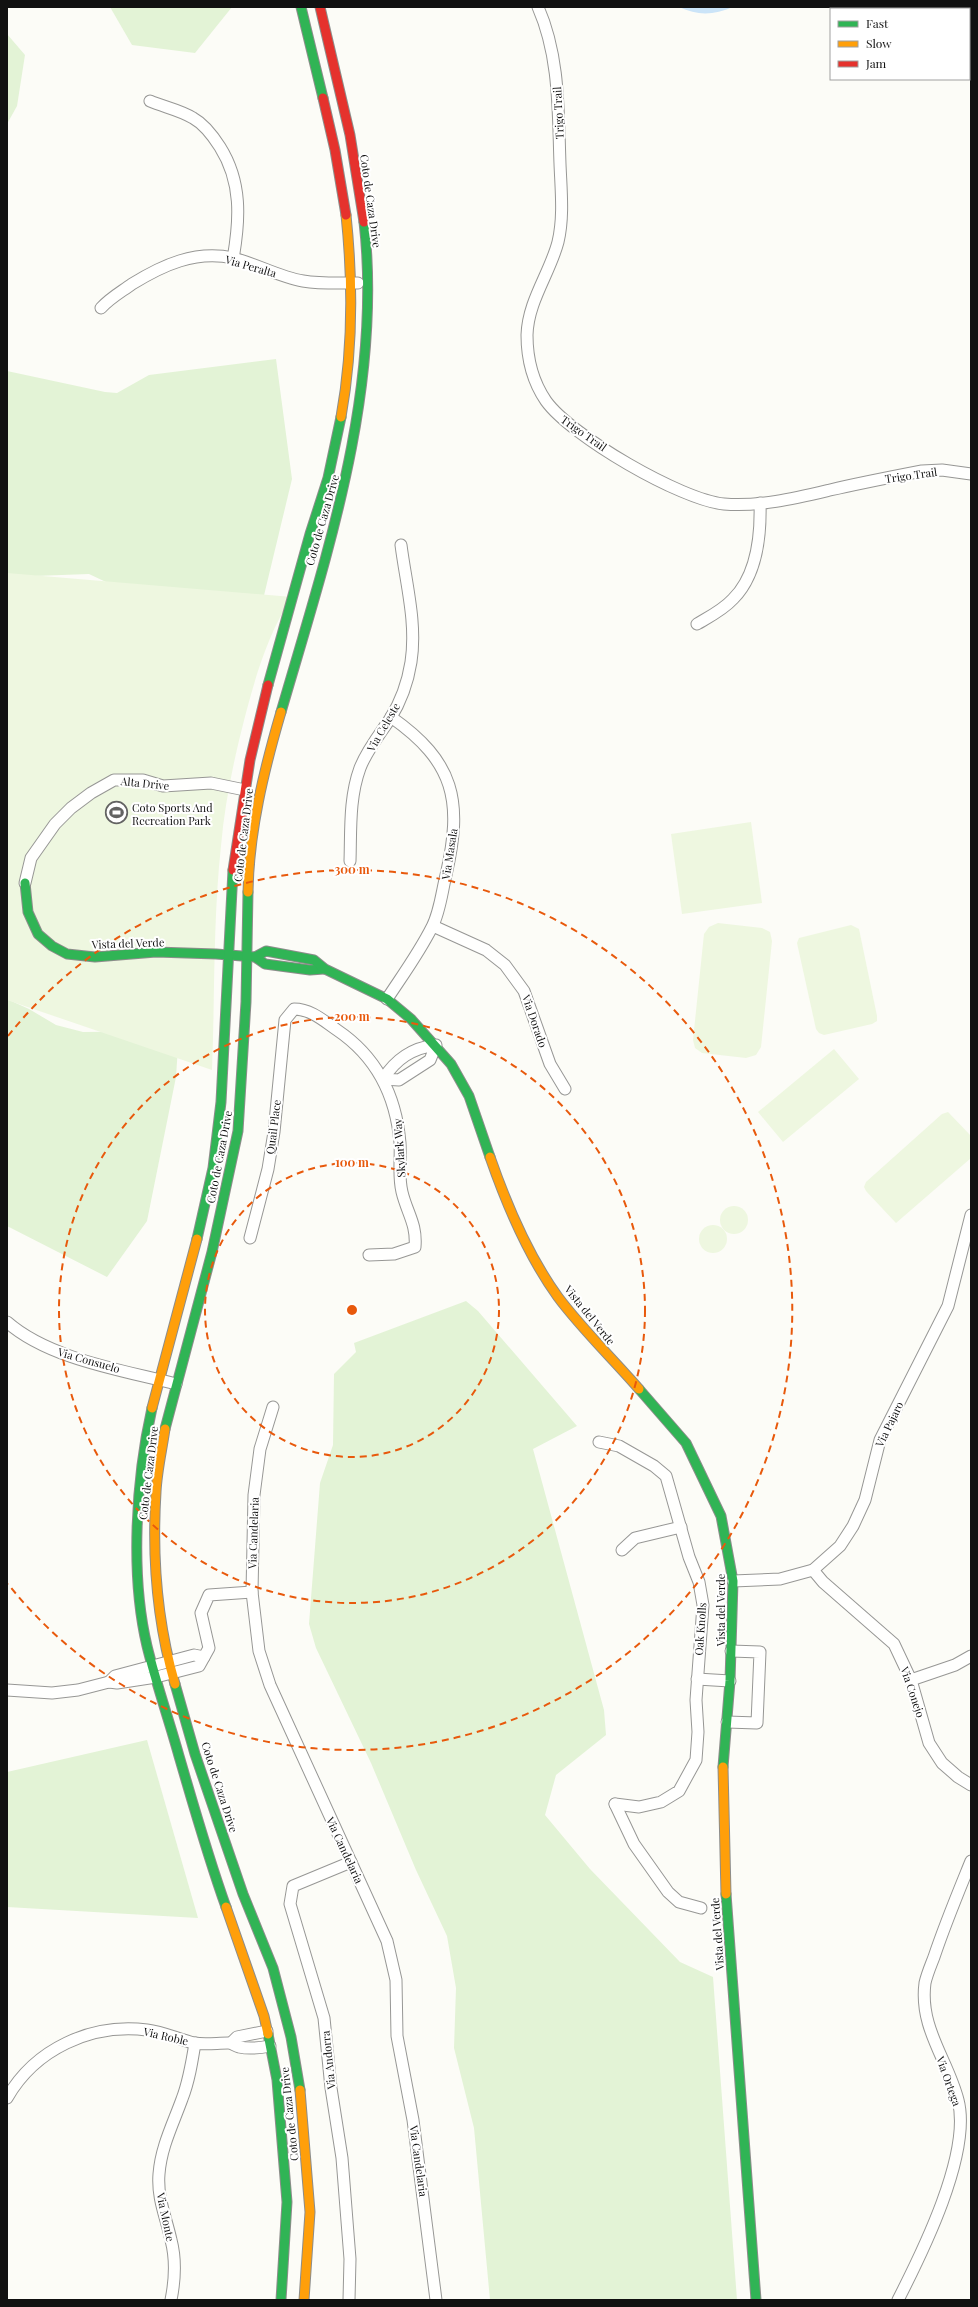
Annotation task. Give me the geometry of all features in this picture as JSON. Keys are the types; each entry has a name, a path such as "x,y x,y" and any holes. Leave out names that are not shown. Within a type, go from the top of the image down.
{"main road":[{"name":"Coto de Caza Drive","path":"281,2300 287,2202 276,2080 270,2046 256,1990 210,1863 154,1672 142,1614 136,1544 140,1477 147,1431 158,1379 212,1172 220,1120 226,1056 230,900 245,790 264,703 312,526 329,475 346,378 349,283 348,238 340,177 301,7"},
{"name":"Coto de Caza Drive","path":"304,2300 310,2212 300,2086 291,2037 273,1968 243,1894 196,1754 169,1663 162,1636 157,1593 154,1527 160,1458 176,1384 212,1252 238,1131 250,956 248,883 253,829 259,796 277,722 346,477 358,419 367,329 365,237 356,170 320,7"},
{"name":"Vista del Verde","path":"25,883 28,912 38,934 52,946 67,954 95,957 156,952 250,956 266,951 314,960 325,969 387,999 411,1019 451,1064 469,1096 502,1191 537,1262 558,1297 686,1443 721,1516 733,1581 730,1681 723,1772 726,1899 756,2300"},
{"name":"Vista del Verde","path":"250,956 265,964 310,970 325,969"}],"street":[{"name":"Trigo Trail","path":"538,7 546,24 555,63 561,207 558,243 529,316 528,354 532,371 538,386 546,401 558,415 578,431 669,487 710,502 726,504 760,503 922,471 942,470 971,474"},
{"path":"150,101 194,118 215,139 229,161 234,175 239,222 233,258"},
{"name":"Via Peralta","path":"101,308 110,299 154,270 172,262 207,256 233,258 301,281 322,284 367,283"},
{"path":"697,624 734,599 747,578 761,534 760,503"},
{"name":"Via Celeste","path":"350,861 354,790 360,768 373,743 391,717 402,694 411,664 413,636 412,611 401,545"},
{"name":"Via Masala","path":"387,999 433,926 451,851 454,821 452,794 437,758 407,729 391,717"},
{"name":"Alta Drive","path":"25,883 31,858 55,824 70,808 90,792 114,780 143,780 164,786 211,783 245,790"},
{"name":"Via Dorado","path":"433,926 460,936 486,950 505,965 524,991 550,1064 565,1089"},
{"name":"Skylark Way","path":"288,1014 294,1009 312,1013 353,1041 383,1079 392,1095 397,1118 402,1191 416,1232 415,1247 394,1254 369,1255"},
{"name":"Quail Place","path":"250,1238 272,1147 282,1034 288,1014"},
{"path":"436,1046 430,1060 399,1080 383,1079 392,1065 420,1047 436,1046"},
{"name":"Via Pajaro","path":"733,1581 780,1580 813,1570 840,1546 853,1526 865,1500 880,1440 948,1306 971,1215"},
{"name":"Via Consuelo","path":"7,1322 18,1332 44,1347 176,1384"},
{"name":"Via Candelaria","path":"273,1407 260,1449 254,1495 252,1592 258,1651 270,1685 387,1941 393,1960 396,1980 397,2036 413,2120 436,2300"},
{"name":"Oak Knolls","path":"599,1442 620,1446 654,1466 666,1476 682,1527 689,1557 699,1582 703,1605 697,1679 696,1760 679,1791 661,1802 639,1807 615,1804 634,1844 668,1892 679,1902 701,1908"},
{"path":"622,1550 635,1538 682,1527"},
{"name":"Via Conejo","path":"813,1570 823,1582 894,1644 911,1680 929,1743 942,1763 958,1777 971,1785"},
{"path":"7,1690 52,1693 78,1690 109,1682 115,1676 154,1672 172,1674 199,1666 209,1648 201,1612 209,1595 252,1592"},
{"path":"727,1722 757,1723 760,1652 731,1651"},
{"path":"154,1672 169,1663 194,1655 204,1657"},
{"path":"911,1680 955,1665 971,1656"},
{"path":"697,1679 730,1681"},
{"name":"Via Ortega","path":"898,2300 920,2257 945,2195 961,2121 958,2100 928,2027 925,1982 971,1861"},
{"name":"Via Andorra","path":"349,2300 350,2259 342,2158 331,2088 324,2018 290,1904 293,1886 351,1862"},
{"name":"Via Roble","path":"7,2098 25,2073 39,2060 71,2040 96,2032 120,2029 148,2030 195,2043 231,2043 239,2047 270,2046"},
{"name":"Via Roble","path":"231,2043 237,2037 267,2031"},
{"name":"Via Monte","path":"171,2300 174,2260 171,2240 159,2196 159,2176 165,2141 188,2082 195,2043"}],"green space":[{"path":"110,7 232,7 195,53 132,45"},
{"path":"7,34 25,55 17,106 7,124"},
{"path":"276,359 292,479 242,687 214,633 89,574 7,577 7,371 105,392 117,393 149,375"},
{"name":"Coto Sports And Recreation Park","path":"7,573 292,597 277,623 260,666 243,726 228,794 218,874 212,1070 7,1000"},
{"path":"751,822 762,903 682,914 671,834"},
{"path":"718,923 762,928 770,932 772,941 761,1047 756,1055 746,1058 702,1053 695,1048 693,1040 704,934 709,927"},
{"path":"851,925 859,929 877,1021 872,1024 824,1035 819,1033 816,1029 797,943 799,938"},
{"path":"7,999 29,1009 56,1025 83,1032 179,1031 176,1077 147,1221 107,1277 7,1226"},
{"path":"834,1049 859,1079 783,1142 758,1112"},
{"path":"948,1112 971,1136 971,1158 896,1223 866,1191 864,1187 866,1182 942,1114"},
{"path":"734,1206 744,1210 748,1220 744,1230 734,1234 724,1230 720,1220 724,1210"},
{"path":"713,1225 723,1229 727,1239 723,1249 713,1253 703,1249 699,1239 703,1229"},
{"path":"466,1301 478,1311 577,1426 533,1449 604,1710 606,1735 556,1775 545,1815 590,1869 680,1962 713,1977 737,2300 490,2300 474,2128 454,2048 456,1988 447,1936 416,1870 371,1763 316,1648 309,1624 320,1483 333,1445 334,1374 356,1352 354,1343"},
{"path":"147,1740 198,1918 7,1907 7,1772"}],"water":[{"path":"679,7 733,7 719,12 699,13"}],"traffic: fast":[{"path":"301,7 323,98"},
{"path":"281,712 332,532 347,470 358,409 366,347 368,285 364,222"},
{"path":"268,685 310,534 328,478 341,417"},
{"path":"197,1239 213,1168 221,1102 233,870"},
{"path":"25,883 28,912 38,934 52,946 67,954 95,957 156,952 216,954 255,957 265,964 310,970 324,969"},
{"path":"165,1429 212,1252 238,1131 246,1002 248,892"},
{"path":"255,957 266,951 314,960 325,969 387,999 411,1019 451,1064 469,1096 490,1157"},
{"path":"639,1389 686,1443 721,1516 733,1581 730,1681 723,1767"},
{"path":"152,1408 142,1465 137,1527 138,1588 142,1618 154,1674 201,1832 226,1907"},
{"path":"175,1684 195,1754 243,1894 273,1968 291,2037 300,2090"},
{"path":"726,1894 756,2300"},
{"path":"268,2034 277,2080 287,2202 281,2300"}],"traffic: slow":[{"path":"341,417 348,367 351,316 350,266 346,215"},
{"path":"248,892 251,846 258,801 281,712"},
{"path":"490,1157 503,1193 519,1229 537,1265 547,1281 577,1320 639,1389"},
{"path":"152,1408 197,1239"},
{"path":"165,1429 158,1468 155,1540 157,1589 160,1613 175,1684"},
{"path":"723,1767 726,1894"},
{"path":"226,1907 264,2016 268,2034"},
{"path":"300,2090 310,2212 304,2300"}],"traffic: jam":[{"path":"320,7 350,135 364,222"},
{"path":"323,98 335,150 346,215"},
{"path":"233,870 250,760 268,685"}],"place":[{"name":"Coto Sports And Recreation Park","path":"116,813"}]}
